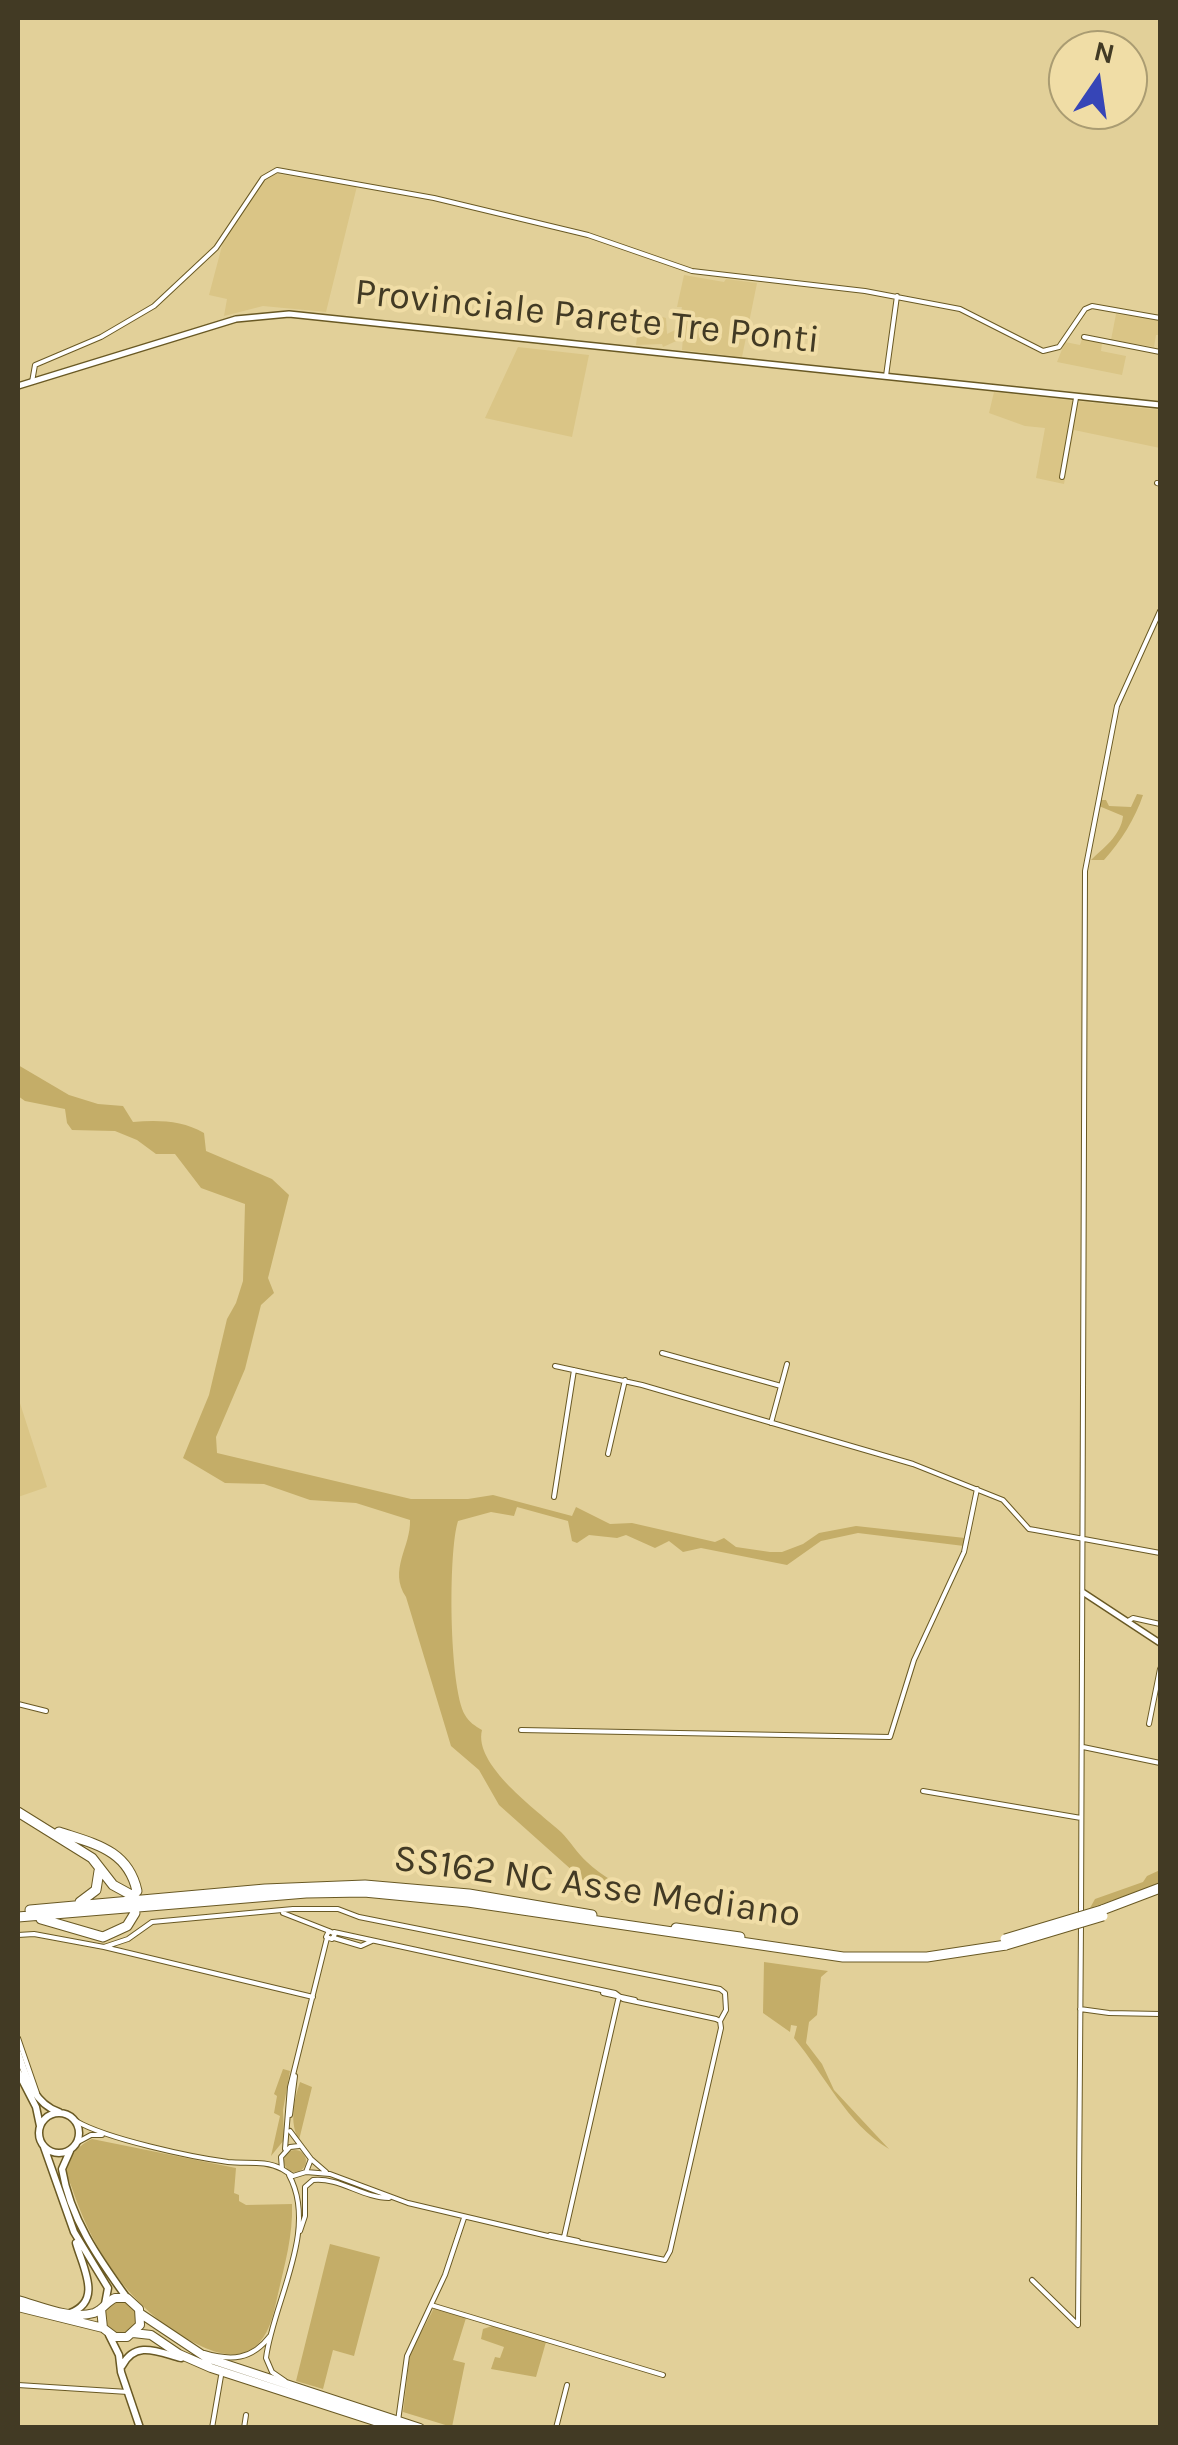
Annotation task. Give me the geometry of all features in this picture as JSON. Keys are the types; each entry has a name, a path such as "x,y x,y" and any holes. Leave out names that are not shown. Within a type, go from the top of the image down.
{"highway":[{"path":"18,1812 92,1858 122,1892 140,1895"},
{"path":"42,1827 115,1854 126,1862 140,1895"},
{"path":"75,1906 96,1890 99,1868"},
{"name":"SS162 NC Asse Mediano","path":"20,1915 306,1890 411,1895 767,1944 923,1954 1006,1942 1160,1891"},
{"name":"SS162 NC Asse Mediano","path":"20,1915 140,1895 266,1893"},
{"path":"20,1915 103,1937 127,1926 135,1913"}],"main road":[{"path":"18,2054 38,2098 76,2121 80,2131 78,2142 62,2169 77,2218 94,2253 141,2314 207,2358 397,2424"},
{"path":"18,2072 36,2107 39,2138 74,2232 90,2293 84,2306 70,2314"},
{"path":"40,2127 48,2116 60,2113"},
{"path":"44,2147 56,2154 70,2151"},
{"path":"74,2232 108,2288 103,2307 106,2331 120,2355"},
{"path":"18,2303 70,2314 90,2314 114,2298 127,2298"},
{"path":"18,2303 121,2338 151,2335 195,2362"},
{"path":"140,2428 120,2372 120,2355 140,2325 141,2314"},
{"path":"120,2372 128,2355 140,2349 420,2428"}],"street":[{"path":"32,382 33,368 38,363 101,336 154,306 216,248 264,178 277,170 416,195 572,231 692,270 898,296 960,309 1044,351 1059,348 1082,313 1092,306 1160,318"},
{"path":"886,376 898,296"},
{"name":"Provinciale Parete Tre Ponti","path":"18,386 218,324 288,314 1160,405"},
{"path":"1084,337 1160,352"},
{"path":"1062,478 1077,395"},
{"path":"1032,2280 1078,2325 1085,870 1117,706 1160,611"},
{"path":"1152,629 1160,632"},
{"path":"662,1353 781,1386"},
{"path":"771,1422 787,1364"},
{"path":"555,1366 625,1380 913,1464 1010,1506 1029,1528 1160,1553"},
{"path":"554,1496 574,1370"},
{"path":"608,1454 625,1380"},
{"path":"520,1730 890,1737 914,1660 964,1552 977,1489"},
{"path":"1084,1592 1160,1642"},
{"path":"1128,1621 1133,1618 1160,1624"},
{"path":"1149,1724 1160,1668"},
{"path":"18,1704 46,1711"},
{"path":"1083,1748 1160,1763"},
{"path":"923,1791 1082,1819"},
{"path":"104,1947 128,1938 152,1922 338,1909 359,1917 725,1993 726,2010 720,2021 668,2258 660,2260 394,2198 330,2174 311,2159 306,2149 285,2149"},
{"path":"284,1912 361,1946 372,1941 720,2021"},
{"path":"18,1935 34,1934 104,1947 313,1997"},
{"path":"262,2162 280,2156 285,2149 294,2076 331,1935"},
{"path":"564,2238 618,1996"},
{"path":"1080,2009 1109,2014 1160,2014"},
{"path":"18,2038 38,2098"},
{"path":"76,2121 106,2134 214,2159 262,2162 282,2168 297,2194 298,2235"},
{"path":"289,2122 299,2146"},
{"path":"78,2142 91,2135 106,2134"},
{"path":"280,2156 282,2168"},
{"path":"297,2194 311,2159"},
{"path":"289,2175 330,2174"},
{"path":"291,2386 268,2365 267,2351 305,2216 306,2187 313,2180 324,2179 374,2197 394,2198"},
{"path":"397,2424 406,2356 454,2254 465,2216"},
{"path":"431,2305 663,2375"},
{"path":"187,2347 236,2359 260,2348 275,2327"},
{"path":"212,2428 220,2376"},
{"path":"18,2385 128,2392"},
{"path":"556,2428 567,2385"},
{"path":"244,2428 246,2416"}],"shaded area":[{"path":"271,173 357,186 326,312 263,306 224,316 227,299 209,295 223,242"},
{"path":"684,275 757,283 742,357 682,350 683,338 663,347 636,345 637,337 651,336 654,325 659,325 652,317 655,315 666,318 667,334 677,329"},
{"path":"1116,314 1160,320 1160,335 1156,335 1154,347 1111,340"},
{"path":"1082,339 1102,343 1101,351 1126,356 1122,375 1057,362 1065,342 1080,345"},
{"path":"518,347 589,355 572,437 485,418"},
{"path":"994,392 1160,410 1160,448 1074,430 1064,484 1036,478 1045,428 1025,426 989,413"},
{"path":"1137,794 1143,795 1122,837 1104,860 1091,860 1122,823 1123,816 1099,806 1100,800 1106,800 1109,806 1131,807"},
{"path":"18,1065 69,1095 98,1104 123,1106 133,1122 169,1122 196,1129 204,1133 206,1151 272,1179 289,1195 268,1278 274,1293 261,1305 245,1369 216,1437 217,1453 411,1499 493,1495 572,1516 576,1507 610,1524 632,1523 715,1542 724,1538 736,1547 770,1552 803,1544 819,1533 856,1526 965,1538 964,1546 858,1533 821,1541 787,1565 701,1548 683,1552 669,1541 655,1548 626,1535 589,1535 577,1543 572,1541 568,1521 517,1507 514,1516 491,1512 458,1521 452,1619 456,1677 465,1715 482,1730 487,1758 509,1786 593,1867 638,1899 638,1904 608,1900 499,1805 479,1770 451,1746 399,1577 410,1520 356,1503 310,1500 264,1484 225,1483 183,1458 209,1395 227,1319 243,1281 245,1204 201,1188 175,1154 156,1154 115,1131 72,1130 65,1109 18,1096"},
{"path":"18,1397 47,1487 18,1497"},
{"path":"1160,1870 1160,1884 1090,1908 1095,1899 1143,1882"},
{"path":"764,1962 828,1971 821,1977 817,2015 809,2022 806,2043 834,2090 889,2149 874,2139 837,2098 794,2038 797,2026 791,2025 790,2032 763,2013"},
{"path":"283,2069 290,2071 283,2110 284,2140 271,2156 280,2116 274,2113 274,2094"},
{"path":"300,2082 312,2087 299,2140 293,2119"},
{"path":"92,2139 236,2168 234,2193 239,2195 239,2201 246,2205 292,2204 288,2249 273,2314 266,2332 253,2348 232,2354 203,2347 159,2320 123,2284 95,2242 67,2172 69,2158"},
{"path":"295,2150 303,2153 303,2169 295,2172 287,2169 284,2161 287,2153"},
{"path":"330,2244 380,2257 354,2356 333,2350 323,2389 296,2381"},
{"path":"121,2301 133,2305 137,2317 133,2329 121,2333 109,2329 105,2317 109,2305"},
{"path":"434,2308 466,2318 453,2360 465,2363 452,2427 403,2412 410,2354"},
{"path":"492,2326 546,2342 536,2377 491,2369 504,2347 481,2339 483,2329"}]}
